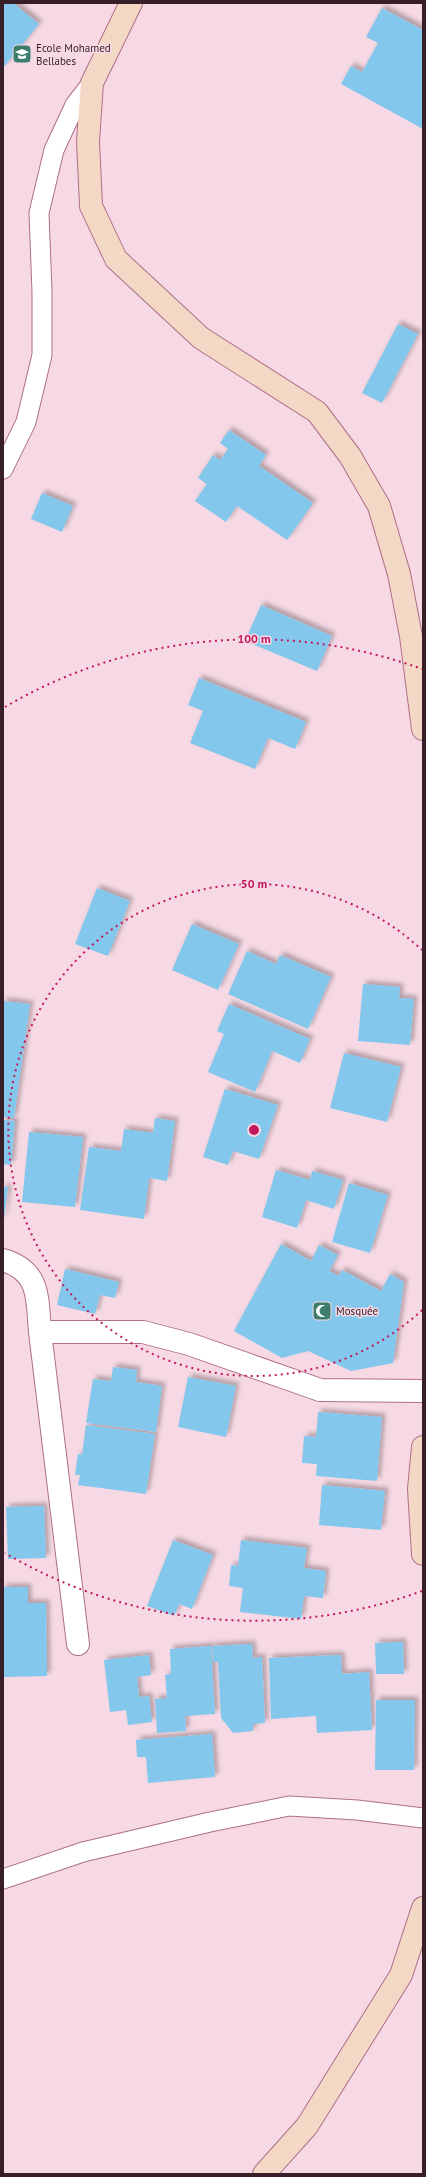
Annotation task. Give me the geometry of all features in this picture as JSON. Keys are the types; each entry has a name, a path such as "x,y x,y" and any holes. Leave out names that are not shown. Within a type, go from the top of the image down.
{"main road":[{"path":"131,3 92,83 88,141 91,206 116,259 201,338 317,412 350,456 379,506 399,574 411,636 423,729"},
{"path":"423,1447 421,1490 423,1554"},
{"path":"264,2174 308,2126 402,1974 423,1908"}],"street":[{"path":"3,1260 28,1272 36,1290 78,1644"},
{"path":"40,1332 143,1332 189,1344 320,1390 423,1392"}],"lane":[{"path":"3,469 26,422 42,355 42,292 39,213 54,150 75,105 92,83"},
{"path":"3,1879 83,1852 210,1822 289,1806 357,1810 423,1818"}],"building":[{"path":"3,3 13,3 39,24 3,68"},
{"path":"382,8 423,30 423,129 341,84 351,66 362,72 378,43 366,37"},
{"path":"398,324 418,334 382,403 362,393"},
{"path":"229,430 266,455 259,466 313,503 287,540 237,506 226,522 195,501 207,484 198,478 213,455 220,460 228,449 220,443"},
{"path":"42,493 73,506 62,532 31,519"},
{"path":"261,605 332,636 317,671 245,641"},
{"path":"199,678 306,722 295,749 268,738 255,769 190,743 203,711 188,705"},
{"path":"97,888 130,901 108,956 75,944"},
{"path":"192,924 239,944 218,990 172,970"},
{"path":"247,951 276,964 280,955 331,977 308,1029 228,994"},
{"path":"363,984 400,987 399,998 414,999 410,1045 358,1041"},
{"path":"3,1001 30,1004 14,1118 3,1117"},
{"path":"229,1004 310,1039 300,1063 272,1051 255,1092 208,1072 224,1034 217,1031"},
{"path":"344,1053 401,1067 387,1122 330,1108"},
{"path":"225,1089 278,1105 259,1159 233,1151 228,1165 203,1157"},
{"path":"155,1118 175,1121 167,1181 149,1178 144,1219 80,1210 89,1147 121,1151 124,1129 153,1133"},
{"path":"3,1120 15,1121 11,1165 3,1164"},
{"path":"29,1132 83,1137 75,1207 22,1202"},
{"path":"276,1170 310,1180 312,1171 343,1180 334,1209 306,1200 297,1228 262,1217"},
{"path":"349,1183 388,1195 370,1253 332,1242"},
{"path":"3,1187 8,1187 4,1219 3,1219"},
{"name":"Mosquée","path":"281,1244 311,1261 319,1245 338,1255 329,1271 339,1276 342,1270 381,1291 390,1274 404,1282 393,1363 351,1371 308,1351 282,1358 234,1331"},
{"path":"65,1269 119,1282 115,1298 100,1295 95,1314 57,1305"},
{"path":"113,1367 137,1370 136,1382 162,1386 156,1432 86,1423 93,1379 111,1381"},
{"path":"188,1377 236,1386 226,1437 178,1427"},
{"path":"318,1412 382,1417 377,1481 316,1476 317,1464 302,1463 304,1436 316,1437"},
{"path":"86,1425 155,1434 146,1494 78,1485 80,1475 75,1475 78,1454 82,1455"},
{"path":"322,1485 385,1491 381,1530 319,1525"},
{"path":"44,1506 46,1558 8,1559 6,1507"},
{"path":"173,1540 213,1555 192,1609 179,1604 174,1616 147,1606"},
{"path":"241,1540 307,1548 304,1568 326,1571 323,1598 304,1596 301,1619 240,1612 243,1588 229,1586 231,1565 238,1566"},
{"path":"3,1587 28,1587 28,1603 46,1603 47,1676 3,1677"},
{"path":"403,1642 404,1674 376,1674 375,1643"},
{"path":"252,1644 253,1658 262,1657 265,1723 253,1724 253,1731 233,1733 221,1718 218,1662 213,1662 212,1646"},
{"path":"211,1646 215,1714 185,1716 186,1731 157,1733 155,1699 167,1698 165,1675 171,1674 170,1649"},
{"path":"149,1655 151,1675 137,1677 139,1697 149,1696 152,1722 128,1725 126,1710 110,1712 104,1660"},
{"path":"341,1655 342,1674 369,1672 372,1730 317,1733 316,1716 271,1719 269,1658"},
{"path":"376,1700 415,1700 414,1770 375,1770"},
{"path":"212,1734 215,1777 148,1783 146,1757 137,1757 136,1740"}],"place":[{"name":"Ecole Mohamed Bellabes","path":"22,54"},
{"name":"Mosquée","path":"322,1311"}]}
